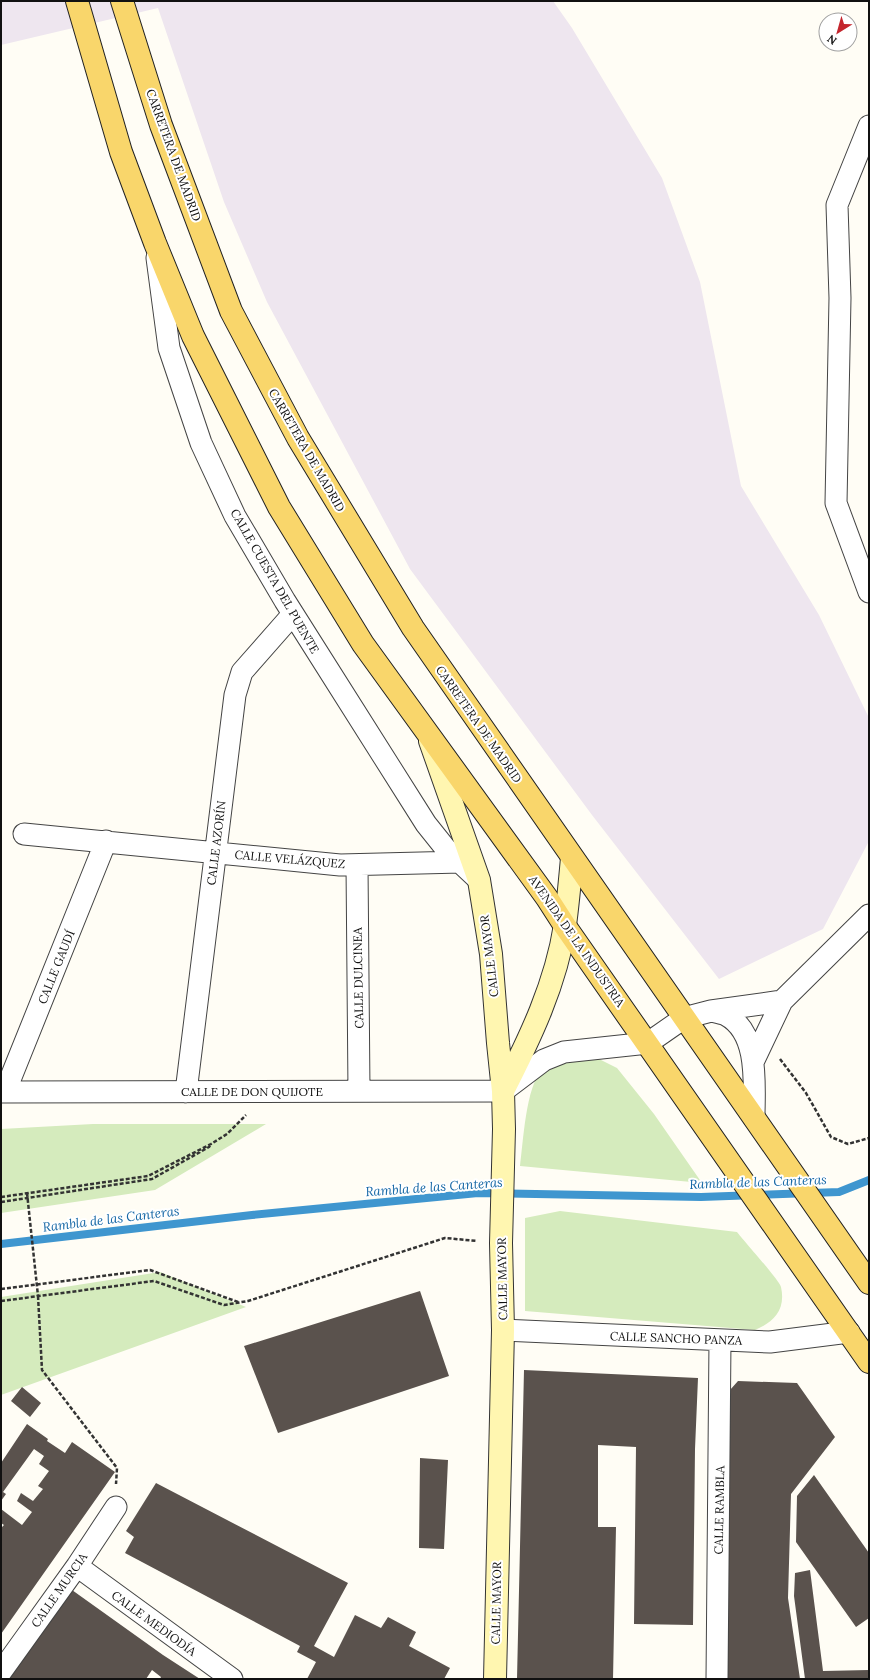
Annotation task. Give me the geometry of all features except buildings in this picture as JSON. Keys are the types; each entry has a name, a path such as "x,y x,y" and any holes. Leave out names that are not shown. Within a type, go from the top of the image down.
{"main road":[{"name":"AVENIDA DE LA INDUSTRIA","path":"77,1 121,152 192,336 279,507 363,644 547,898 565,926 849,1332"},
{"name":"CARRETERA DE MADRID","path":"122,1 161,125 231,311 298,438 413,628 572,858"},
{"name":"CALLE MAYOR","path":"426,730 479,880 491,954 503,1090 504,1129 501,1247 503,1330 494,1679"},
{"path":"503,1090 526,1047 543,1005 565,926 572,858"},
{"path":"572,858 869,1283"},
{"path":"849,1332 869,1362"}],"street":[{"path":"869,126 837,205 840,298 836,503 869,592"},
{"name":"CALLE CUESTA DEL PUENTE","path":"155,243 169,348 202,443 236,516 293,614 426,824 446,848 479,880"},
{"name":"CALLE AZORÍN","path":"186,1092 214,852 235,695 242,672 293,614"},
{"name":"CALLE VELÁZQUEZ","path":"24,834 340,865 461,862"},
{"name":"CALLE GAUDÍ","path":"3,1092 106,842"},
{"name":"CALLE DULCINEA","path":"357,865 359,1091"},
{"path":"754,1060 782,1001 868,918"},
{"path":"503,1090 544,1060 564,1052 648,1043 684,1018 711,1011 782,1001"},
{"path":"711,1011 726,1015 744,1034 754,1060 754,1118"},
{"name":"CALLE DE DON QUIJOTE","path":"3,1092 503,1090"},
{"name":"CALLE SANCHO PANZA","path":"503,1330 770,1342 849,1332"},
{"name":"CALLE RAMBLA","path":"717,1679 720,1340"},
{"name":"CALLE MURCIA","path":"1,1672 77,1566 116,1506"},
{"name":"CALLE MEDIODÍA","path":"77,1566 232,1679"}],"path":[{"path":"764,1039 806,1094 831,1138 848,1144 869,1138"},
{"path":"1,1197 148,1176 211,1144 227,1134 271,1091"},
{"path":"1,1202 152,1179 209,1147 211,1144"},
{"path":"27,1193 38,1296 42,1370 116,1468 116,1506"},
{"path":"1,1301 154,1281 224,1305 240,1302 445,1238 501,1247"},
{"path":"1,1289 150,1270 240,1302"}],"shaded area":[{"path":"1,1 553,1 572,28 662,178 700,282 741,486 819,615 869,718 869,841 823,929 719,979 592,815 410,569 267,302 224,202 158,8 1,45"}],"green space":[{"path":"591,1055 617,1068 654,1114 702,1183 520,1166 526,1116 532,1088 537,1078 542,1071 553,1064"},
{"path":"93,1124 266,1124 155,1190 1,1213 1,1129"},
{"path":"560,1211 737,1232 779,1283 782,1295 780,1309 773,1319 755,1330 525,1311 525,1218"},
{"path":"160,1272 246,1307 1,1395 1,1297"}],"waterway":[{"name":"Rambla de las Canteras","path":"1,1244 252,1215 478,1193 701,1197 839,1192 869,1180"}]}
